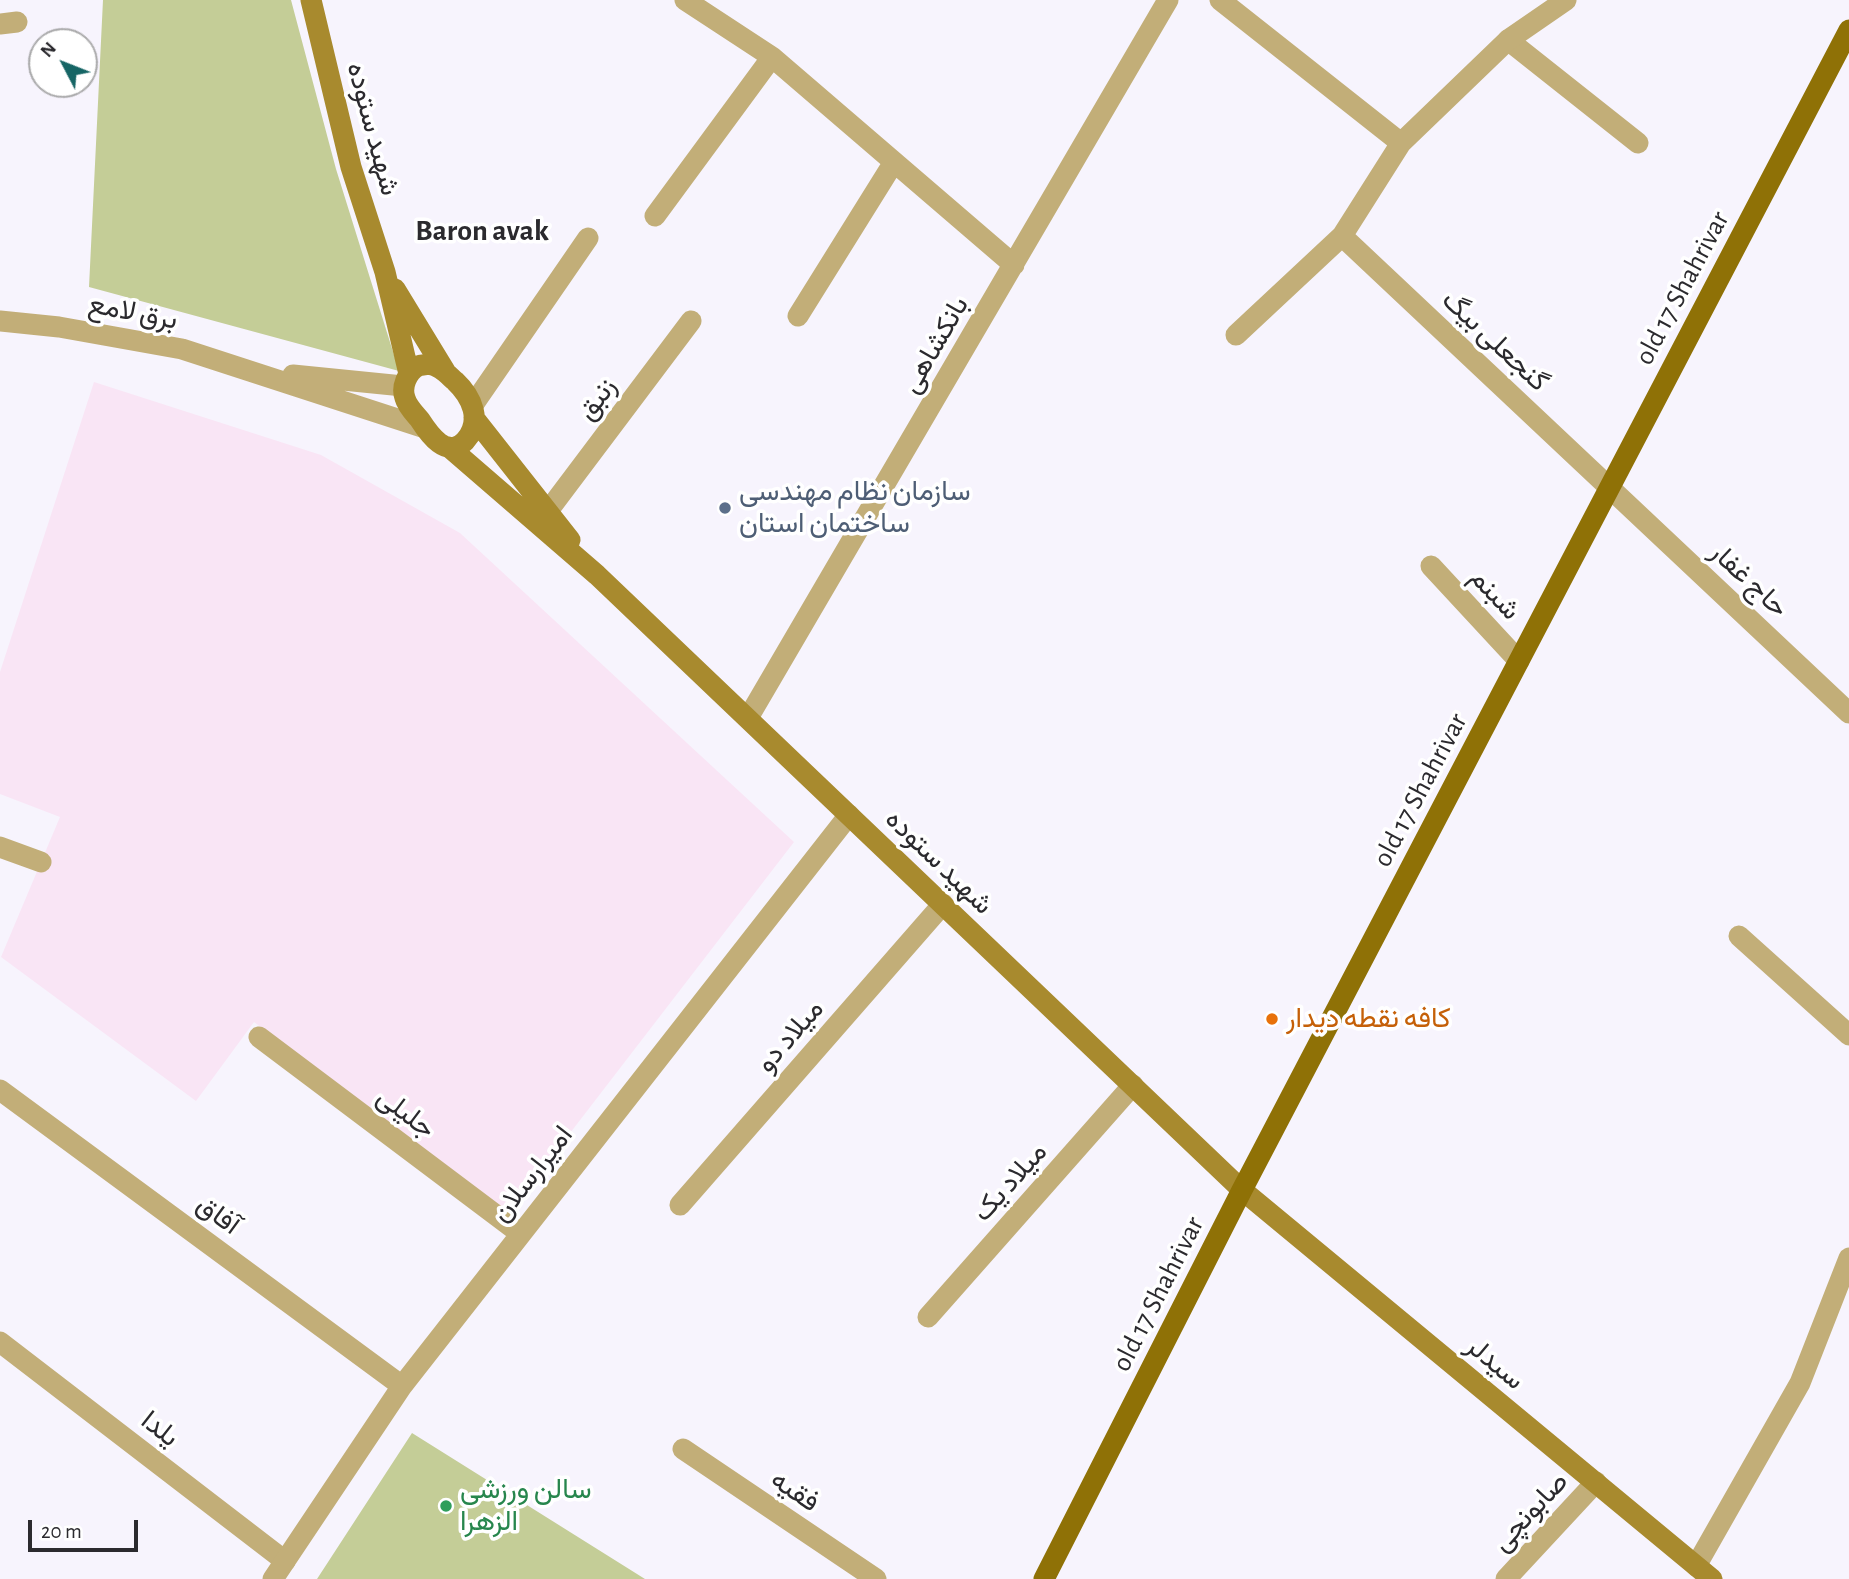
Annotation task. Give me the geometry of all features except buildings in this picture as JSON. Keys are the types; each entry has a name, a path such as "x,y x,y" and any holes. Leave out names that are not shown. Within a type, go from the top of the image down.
{"main road":[{"name":"شهید ستوده","path":"311,0 351,167 385,272 406,380"},
{"name":"old 17 Shahrivar","path":"1044,1579 1242,1190 1849,30"},
{"name":"شهید ستوده","path":"385,272 445,371"},
{"path":"418,365 437,365 460,386 474,411 473,431 462,444 449,447 434,441 405,400 406,380 418,365"},
{"name":"شهید ستوده","path":"474,411 597,575"},
{"name":"شهید ستوده","path":"449,447 597,575 1242,1190"},
{"name":"سیدلر","path":"1242,1190 1704,1572"}],"street":[{"path":"685,0 772,57 1014,265"},
{"name":"بانکشاهی","path":"748,718 1168,0"},
{"path":"1220,0 1401,143"},
{"path":"1236,335 1342,236 1401,143 1508,40 1566,0"},
{"path":"1508,40 1638,144"},
{"path":"655,216 772,57"},
{"path":"798,316 894,162"},
{"name":"گنجعلی بیگ","path":"1342,236 1610,487"},
{"path":"474,411 588,238"},
{"name":"برق لامع","path":"0,321 59,327 181,349 425,428"},
{"name":"زنبق","path":"548,511 691,321"},
{"name":"برق لامع","path":"253,372 406,380"},
{"name":"حاج غفار","path":"1610,487 1849,713"},
{"name":"شبنم","path":"1431,566 1519,661"},
{"name":"امیرارسلان","path":"273,1579 401,1386 849,815"},
{"path":"0,847 41,862"},
{"name":"میلاد دو","path":"680,1205 943,904"},
{"path":"1739,936 1849,1035"},
{"name":"جلیلی","path":"259,1037 521,1234"},
{"name":"میلاد یک","path":"928,1317 1133,1085"},
{"name":"آفاق","path":"1,1090 401,1386"},
{"path":"1704,1572 1800,1383 1849,1258"},
{"name":"یلدا","path":"0,1342 285,1561"},
{"name":"فقیه","path":"683,1449 876,1579"},
{"name":"صابونچی","path":"1506,1579 1596,1482"}],"shaded area":[{"path":"94,382 321,455 460,533 794,842 507,1215 254,1022 196,1101 1,957 60,817 0,794 0,672"}],"green space":[{"path":"103,0 291,0 336,169 399,371 89,287"},
{"name":"سالن ورزشی الزهرا","path":"412,1433 645,1579 317,1579"}],"place":[{"name":"سازمان نظام مهندسی ساختمان استان","path":"725,508"},
{"name":"کافه نقطه دیدار","path":"1272,1019"},
{"name":"سالن ورزشی الزهرا","path":"446,1506"}],"district":[{"name":"Baron avak","path":"482,231"}]}
